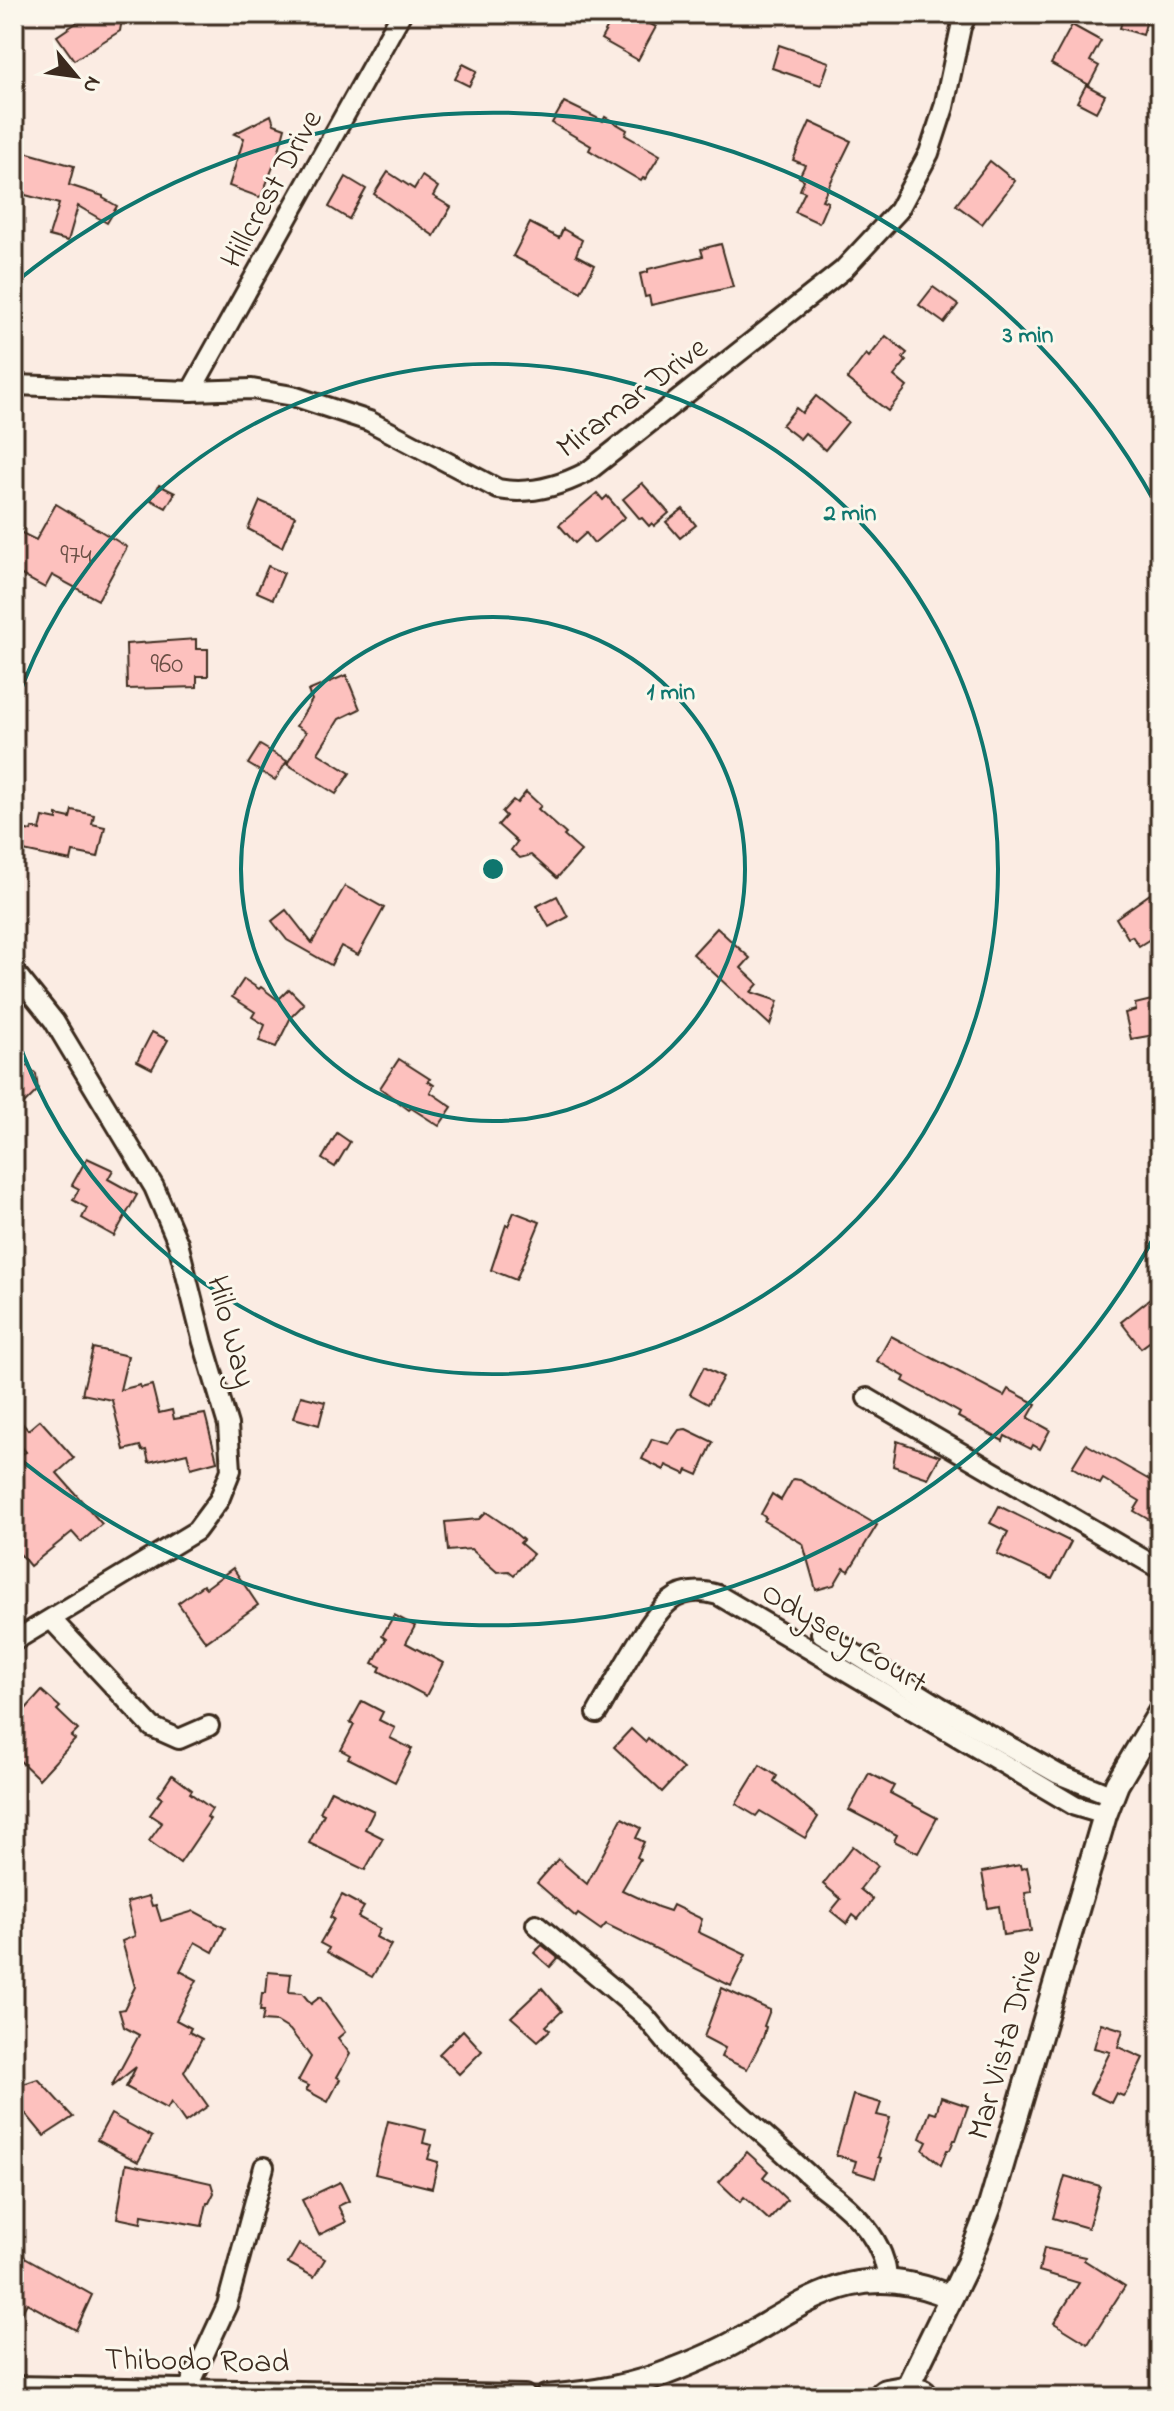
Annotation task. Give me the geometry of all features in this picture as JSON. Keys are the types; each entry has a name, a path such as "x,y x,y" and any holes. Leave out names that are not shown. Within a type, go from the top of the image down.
{"street":[{"name":"Hillcrest Drive","path":"191,391 401,14"},
{"name":"Miramar Drive","path":"14,385 191,391 252,389 307,401 369,421 498,489 518,493 566,483 587,472 843,270 898,211 929,153 967,14"},
{"name":"Hilo Way","path":"14,971 54,1021 154,1187 178,1243 228,1425 231,1470 219,1500 196,1531 14,1641"},
{"path":"867,1398 1160,1569"},
{"name":"Odysey Court","path":"597,1713 646,1633 669,1602 679,1595 708,1592 718,1595 1075,1806 1109,1805"},
{"path":"52,1620 152,1727 179,1739 209,1726"},
{"path":"821,1633 1109,1805"},
{"name":"Mar Vista Drive","path":"904,2396 968,2263 990,2206 1109,1805 1160,1712"},
{"path":"536,1924 643,2014 683,2062 840,2200 881,2248 887,2265 887,2281"},
{"path":"187,2391 227,2305 264,2167"},
{"path":"546,2397 619,2389 673,2370 734,2343 827,2291 861,2281 909,2282 951,2297"},
{"name":"Thibodo Road","path":"14,2388 524,2397"}],"building":[{"path":"74,14 123,14 120,31 74,60 57,36 79,21"},
{"path":"615,14 632,14 656,27 638,60 601,39"},
{"path":"1124,14 1147,19 1143,35 1120,28"},
{"path":"1072,25 1101,41 1090,61 1099,66 1089,85 1051,64"},
{"path":"779,45 829,62 821,85 772,68"},
{"path":"463,64 477,71 469,86 455,79"},
{"path":"1086,85 1105,95 1096,112 1077,102"},
{"path":"564,102 603,121 605,117 627,130 625,135 660,155 645,179 641,181 589,150 591,146 552,123"},
{"path":"271,115 274,124 285,128 278,154 259,197 229,186 244,138 234,134"},
{"path":"810,122 851,141 822,200 828,202 819,223 795,212 805,192 800,190 804,180 799,177 805,165 793,160"},
{"path":"14,149 74,166 69,185 103,196 117,206 107,223 78,206 68,241 49,236 59,204 14,192"},
{"path":"990,161 1015,181 982,224 956,205"},
{"path":"388,172 414,189 422,176 438,187 433,196 451,207 434,236 374,194"},
{"path":"346,177 366,189 349,219 329,207"},
{"path":"530,223 559,238 563,229 582,240 576,255 595,265 581,292 513,256"},
{"path":"721,244 733,287 651,305 649,296 645,297 640,274 648,272 648,269 703,256 701,249"},
{"path":"933,287 958,305 944,323 919,305"},
{"path":"886,336 907,353 903,358 906,361 894,376 907,387 888,411 847,379 866,354 869,357"},
{"path":"816,396 848,422 825,450 805,433 800,439 782,425 796,408 802,413"},
{"path":"642,483 669,513 654,526 640,519 623,499"},
{"path":"159,485 175,493 166,508 151,500"},
{"path":"597,493 603,500 607,496 625,517 594,543 586,533 575,543 559,525"},
{"path":"260,501 295,516 282,547 248,529"},
{"path":"56,504 127,547 98,600 52,575 45,588 14,571 14,529 36,540"},
{"path":"683,509 696,525 680,538 666,522"},
{"path":"268,566 284,573 273,599 257,592"},
{"path":"196,639 196,649 208,649 208,676 197,676 197,687 127,689 126,644"},
{"path":"346,675 360,709 339,719 318,753 350,773 336,794 287,764 306,732 296,726 312,700 308,691"},
{"path":"260,745 287,761 275,780 248,764"},
{"path":"526,792 541,806 538,809 581,851 557,878 531,855 520,858 511,850 517,842 498,825 506,816 502,812 513,800 517,803"},
{"path":"72,810 94,815 92,824 105,827 98,857 73,852 71,861 14,849 14,827 40,830 43,817 57,820 57,815 70,818"},
{"path":"345,886 384,908 358,955 341,946 331,965 287,940 272,921 286,910 312,943"},
{"path":"1160,887 1160,924 1154,928 1158,934 1139,946 1132,936 1128,938 1116,918"},
{"path":"557,896 568,917 549,927 537,906"},
{"path":"717,928 750,958 741,968 758,984 751,992 778,1001 770,1025 693,954"},
{"path":"244,979 278,1000 289,989 304,1004 291,1017 276,1047 259,1041 265,1025 252,1017 255,1012 232,997"},
{"path":"1160,998 1160,1034 1131,1039 1125,1013 1136,1010 1135,1004"},
{"path":"152,1032 168,1040 152,1069 137,1061"},
{"path":"14,1053 36,1074 38,1090 14,1114"},
{"path":"399,1059 430,1079 428,1081 434,1085 430,1092 452,1107 439,1126 411,1108 409,1110 380,1088"},
{"path":"337,1133 350,1142 335,1167 322,1159"},
{"path":"87,1158 113,1170 108,1179 137,1195 114,1236 82,1218 87,1208 73,1200 79,1189 72,1185"},
{"path":"514,1212 540,1222 516,1280 491,1270 506,1225"},
{"path":"1160,1291 1160,1334 1141,1348 1121,1322"},
{"path":"891,1336 1004,1396 1008,1389 1036,1404 1028,1418 1050,1430 1040,1449 1033,1445 1031,1449 1005,1436 1003,1441 958,1417 960,1413 903,1381 905,1377 877,1361"},
{"path":"93,1348 128,1356 120,1390 152,1385 159,1413 172,1410 174,1419 205,1414 217,1461 191,1468 187,1453 149,1462 146,1450 142,1451 140,1446 124,1450 112,1400 82,1394"},
{"path":"704,1367 723,1377 708,1404 690,1394"},
{"path":"301,1396 325,1402 319,1425 294,1418"},
{"path":"14,1414 28,1430 40,1420 74,1458 57,1473 102,1524 81,1542 72,1532 30,1566 14,1547 14,1458 26,1452 14,1438"},
{"path":"686,1429 713,1442 698,1475 687,1470 685,1474 666,1465 664,1470 642,1459 652,1439 669,1444 679,1430"},
{"path":"897,1441 940,1456 928,1478 893,1466"},
{"path":"1086,1444 1160,1486 1160,1526 1134,1511 1140,1501 1103,1479 1100,1484 1072,1467"},
{"path":"793,1479 800,1480 877,1525 849,1571 844,1568 834,1585 816,1590 803,1544 764,1521 766,1518 761,1514 772,1494 781,1500"},
{"path":"999,1506 1071,1542 1052,1579 997,1554 1008,1532 990,1523"},
{"path":"486,1512 523,1540 520,1543 533,1554 514,1575 509,1571 497,1572 471,1549 448,1551 445,1522 479,1519"},
{"path":"233,1568 258,1605 206,1642 178,1603"},
{"path":"394,1615 415,1626 406,1643 443,1663 426,1696 379,1671 381,1667 373,1663 386,1639 382,1636"},
{"path":"42,1691 78,1730 71,1737 75,1740 39,1779 14,1755 14,1722"},
{"path":"362,1701 383,1712 379,1720 395,1728 390,1738 412,1749 395,1782 348,1758 350,1755 341,1750"},
{"path":"631,1729 645,1742 648,1738 683,1769 662,1792 614,1747"},
{"path":"760,1765 777,1776 774,1781 818,1817 805,1838 760,1811 756,1816 736,1804"},
{"path":"869,1773 894,1786 890,1793 937,1818 918,1853 894,1841 897,1835 849,1810"},
{"path":"172,1775 212,1809 207,1817 210,1819 180,1863 149,1841 162,1823 150,1815"},
{"path":"331,1790 374,1811 365,1829 383,1838 365,1870 309,1843 324,1814 320,1812"},
{"path":"622,1818 641,1828 636,1838 644,1842 637,1857 640,1859 622,1890 658,1907 670,1911 673,1905 702,1919 698,1932 746,1955 731,1986 606,1924 601,1930 578,1914 576,1917 537,1883 558,1859 587,1884"},
{"path":"853,1846 878,1866 860,1889 873,1900 858,1919 853,1915 847,1924 831,1911 841,1899 823,1884"},
{"path":"1020,1865 1021,1869 1027,1867 1032,1892 1025,1893 1031,1931 1003,1935 999,1906 988,1908 982,1872"},
{"path":"342,1895 364,1907 358,1917 380,1929 376,1937 391,1945 372,1977 327,1952 329,1948 320,1943 334,1919 330,1917"},
{"path":"149,1896 152,1906 156,1905 161,1921 194,1911 225,1928 213,1952 195,1942 180,1971 197,1980 176,2020 202,2039 184,2072 208,2106 185,2122 171,2102 167,2109 126,2087 136,2067 111,2087 139,2035 124,2027 119,2010 124,2009 135,1987 122,1941 135,1936 127,1902"},
{"path":"542,1945 558,1958 550,1967 534,1953"},
{"path":"268,1972 291,1974 289,1992 302,1993 311,2004 320,1997 345,2032 338,2038 350,2054 328,2102 306,2090 309,2086 298,2081 311,2057 290,2030 277,2022 262,2021 262,1993 266,1993"},
{"path":"542,1988 562,2011 546,2026 550,2030 538,2041 511,2017"},
{"path":"722,1988 770,2010 763,2038 747,2069 721,2057 725,2048 704,2037"},
{"path":"1101,2023 1123,2030 1118,2047 1143,2058 1127,2091 1123,2096 1116,2093 1111,2103 1090,2093 1110,2052 1094,2048"},
{"path":"463,2030 482,2051 459,2074 439,2054"},
{"path":"38,2079 73,2117 44,2136 26,2114 14,2118 14,2087"},
{"path":"853,2095 881,2103 877,2115 890,2118 875,2178 853,2171 856,2161 836,2155"},
{"path":"941,2097 968,2106 956,2140 947,2150 941,2165 923,2150 927,2142 920,2138 930,2112 936,2114"},
{"path":"111,2114 152,2137 138,2162 97,2140"},
{"path":"388,2121 426,2130 423,2143 432,2145 428,2159 438,2162 432,2188 375,2174"},
{"path":"747,2152 768,2171 763,2177 787,2200 769,2220 744,2197 740,2202 719,2182"},
{"path":"126,2164 211,2183 214,2193 207,2203 202,2226 142,2215 141,2223 117,2218"},
{"path":"1065,2176 1100,2186 1088,2228 1053,2218"},
{"path":"340,2182 349,2201 338,2206 346,2222 319,2235 302,2200"},
{"path":"299,2244 325,2259 314,2277 288,2263"},
{"path":"1044,2248 1085,2257 1084,2260 1125,2286 1088,2344 1054,2323 1079,2283 1039,2271"},
{"path":"14,2251 92,2295 76,2330 27,2303 14,2327"}]}
